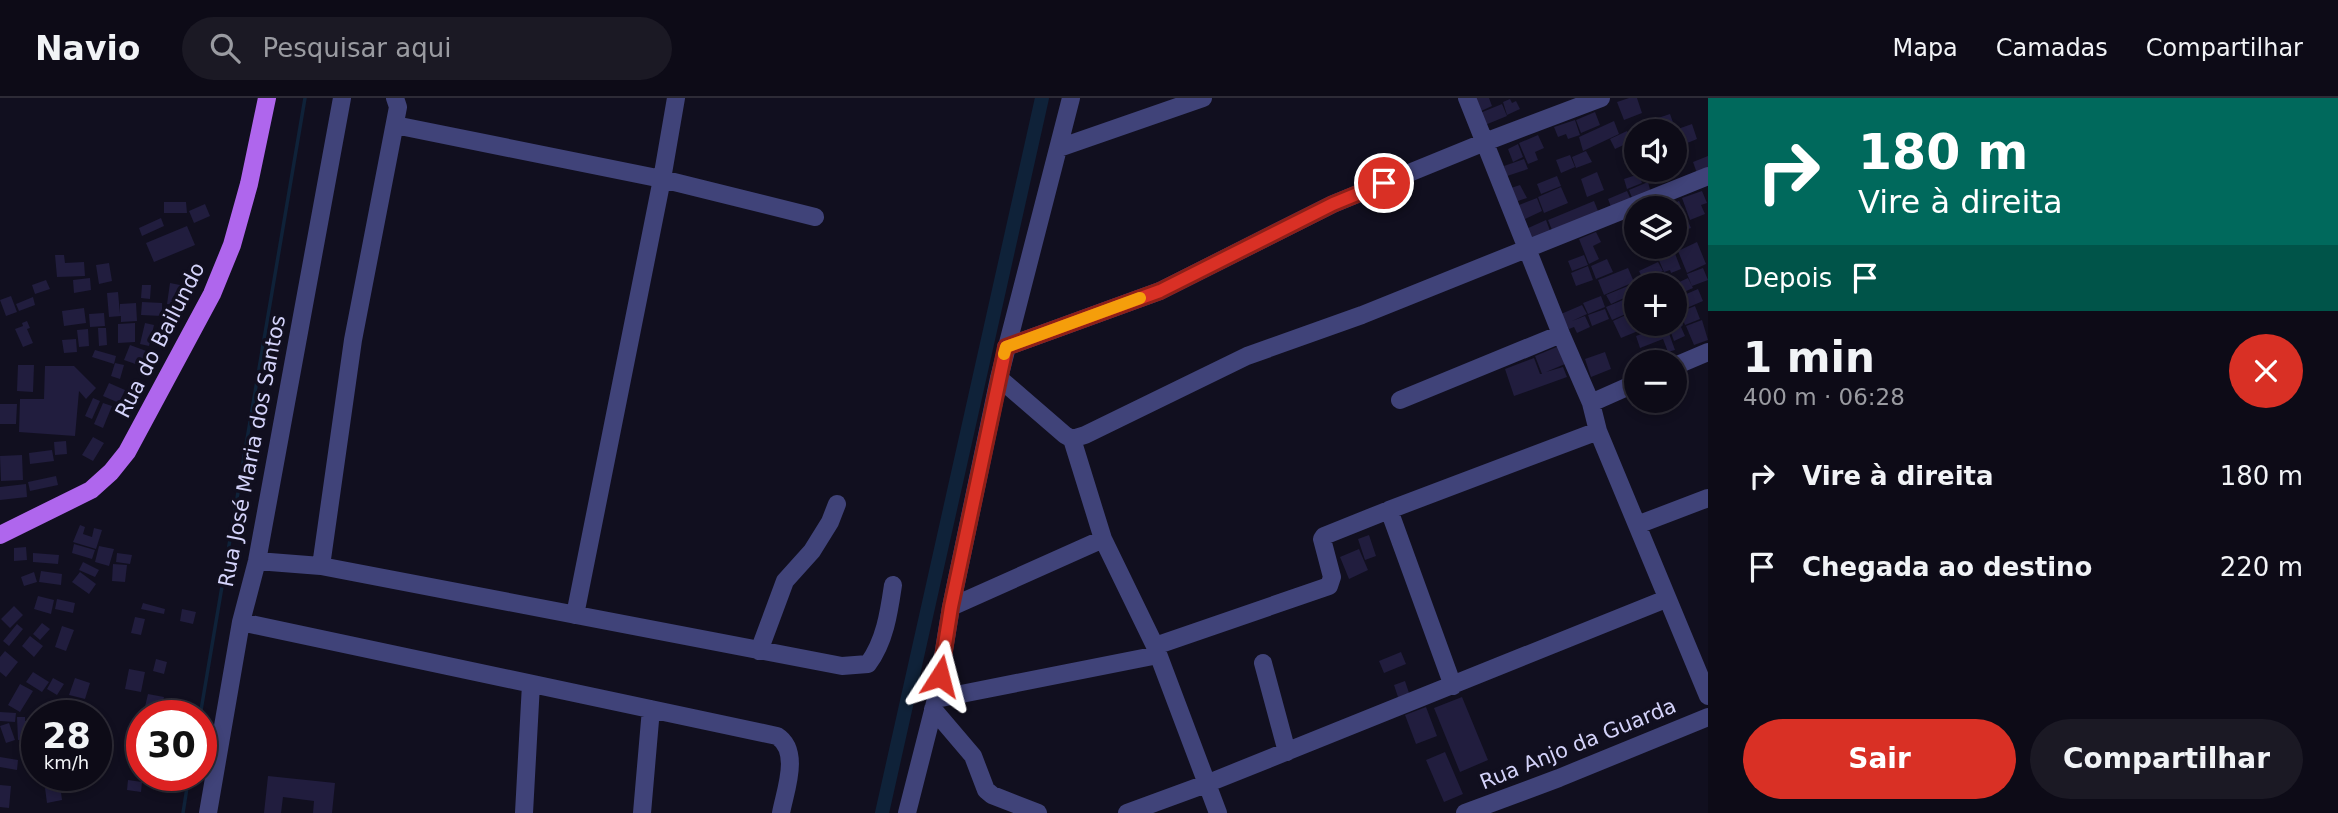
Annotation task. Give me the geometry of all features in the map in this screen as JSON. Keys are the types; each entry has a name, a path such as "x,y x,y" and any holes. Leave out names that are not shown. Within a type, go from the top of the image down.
{"main road":[{"name":"Rua do Bailundo","path":"1,531 91,490 111,472 127,452 212,294 232,245 267,98"}],"street":[{"name":"Rua José Maria dos Santos","path":"208,813 241,622 257,561 342,98"},
{"path":"321,566 353,340 398,107 395,98"},
{"path":"575,615 676,98"},
{"path":"907,813 935,704 951,607 1006,347 1071,98"},
{"path":"1059,148 1203,98"},
{"path":"1467,98 1591,403 1598,431 1708,696"},
{"path":"1006,347 1160,291 1333,204 1601,98"},
{"path":"394,125 662,178 815,217"},
{"path":"1072,439 1247,356 1362,314 1708,176"},
{"path":"1400,400 1561,334"},
{"path":"1687,361 1708,352"},
{"path":"999,378 1072,439 1103,539 1156,650 1218,813"},
{"path":"1591,403 1624,388"},
{"path":"935,704 1156,650 1329,586 1332,577 1322,539 1324,536 1598,431"},
{"path":"1637,525 1708,498"},
{"path":"759,651 785,581 812,551 830,522 837,504"},
{"path":"1389,510 1453,686"},
{"path":"951,607 1103,539"},
{"path":"257,561 321,566 842,666 868,664 877,652 889,610 892,585"},
{"path":"1128,813 1453,686 1666,599"},
{"path":"241,622 777,736 787,746 790,764 781,813"},
{"path":"1263,663 1287,752"},
{"path":"512,813 524,813 531,684"},
{"path":"935,704 973,756 986,790 992,795 1038,813"},
{"path":"642,813 651,709"},
{"name":"Rua Anjo da Guarda","path":"1465,813 1708,717"}],"building":[{"path":"1473,98 1489,98 1492,106 1479,112"},
{"path":"1637,98 1642,113 1624,120 1617,102"},
{"path":"1510,99 1512,103 1516,101 1520,109 1507,115 1503,102"},
{"path":"1502,104 1507,116 1485,125 1480,113"},
{"path":"1595,112 1600,125 1581,133 1576,120"},
{"path":"1670,114 1672,119 1655,119"},
{"path":"1575,120 1580,135 1568,139 1566,134 1558,137 1554,127"},
{"path":"1614,121 1619,134 1583,151 1579,137"},
{"path":"1692,124 1697,139 1687,143 1687,126"},
{"path":"1624,132 1624,145 1615,149 1610,139"},
{"path":"1538,135 1544,148 1535,152 1538,160 1528,164 1519,143"},
{"path":"1518,144 1523,157 1513,162 1508,149"},
{"path":"1586,151 1592,162 1576,168 1572,157"},
{"path":"1570,155 1575,167 1561,173 1556,160"},
{"path":"1708,156 1708,172 1698,176 1693,162"},
{"path":"1524,159 1528,169 1507,176 1504,166"},
{"path":"1597,172 1604,190 1587,197 1581,179"},
{"path":"1557,176 1561,186 1541,194 1537,184"},
{"path":"1625,182 1642,182 1642,183 1627,189"},
{"path":"1648,182 1652,196 1631,196 1629,190"},
{"path":"1520,185 1527,198 1515,202 1511,188"},
{"path":"1561,187 1568,203 1544,213 1538,197"},
{"path":"1627,191 1629,196 1624,196 1624,208 1613,212 1608,199"},
{"path":"1702,191 1707,203 1701,205 1705,214 1690,220 1687,196"},
{"path":"1537,198 1542,211 1525,219 1519,205"},
{"path":"1594,201 1600,216 1554,235 1548,220"},
{"path":"164,202 186,202 187,213 164,213"},
{"path":"205,204 210,216 194,223 189,211"},
{"path":"161,218 164,226 142,236 139,228"},
{"path":"1546,220 1552,236 1531,244 1526,229"},
{"path":"187,226 195,245 154,262 146,243"},
{"path":"1596,232 1601,242 1593,246 1599,259 1589,264 1579,239"},
{"path":"1697,242 1706,264 1687,273 1681,259 1687,259 1687,247"},
{"path":"55,255 64,255 65,263 84,262 85,276 57,277"},
{"path":"1584,255 1588,265 1572,271 1568,261"},
{"path":"1607,259 1613,272 1596,279 1591,266"},
{"path":"1658,259 1677,259 1681,269 1671,273 1670,270 1664,272"},
{"path":"1658,262 1663,271 1640,273 1639,271"},
{"path":"109,263 112,281 99,284 96,265"},
{"path":"1588,266 1593,280 1576,286 1571,273"},
{"path":"1628,268 1630,273 1624,273 1624,286 1604,295 1598,280"},
{"path":"1703,268 1708,280 1692,286 1687,274"},
{"path":"90,278 91,290 74,293 73,280"},
{"path":"1687,278 1693,288 1687,291"},
{"path":"46,280 50,289 35,294 32,285"},
{"path":"170,283 180,285 178,305 167,304"},
{"path":"142,285 151,285 150,299 141,298"},
{"path":"1624,288 1624,298 1611,304 1606,295"},
{"path":"1698,289 1703,301 1687,308 1687,294"},
{"path":"118,292 120,314 120,304 136,303 137,321 121,322 121,316 109,317 107,293"},
{"path":"11,296 17,312 6,316 0,300"},
{"path":"1601,296 1605,307 1588,314 1583,303"},
{"path":"33,297 35,305 19,311 16,304"},
{"path":"1623,300 1624,315 1612,320 1606,307"},
{"path":"142,302 162,303 162,316 141,315"},
{"path":"1582,305 1587,314 1572,321 1585,316 1590,327 1577,333 1574,327 1569,329 1561,314"},
{"path":"1695,306 1700,319 1687,324 1687,309"},
{"path":"84,308 86,323 64,326 62,311"},
{"path":"1605,309 1609,319 1592,326 1588,315"},
{"path":"104,313 105,326 90,327 89,314"},
{"path":"1624,316 1626,336 1621,338 1613,321"},
{"path":"1702,320 1708,340 1694,345 1687,326"},
{"path":"27,321 30,328 27,329 33,343 23,347 15,329"},
{"path":"135,323 135,342 118,343 118,324"},
{"path":"145,323 154,325 149,346 140,344"},
{"path":"98,328 106,328 107,345 99,346"},
{"path":"88,329 89,346 79,347 77,330"},
{"path":"1636,336 1670,336 1675,350 1667,350 1663,339 1640,348"},
{"path":"1672,336 1685,336 1674,341"},
{"path":"76,339 77,352 64,353 62,340"},
{"path":"130,345 149,352 144,367 124,360"},
{"path":"1559,346 1565,364 1546,372 1563,367 1567,377 1514,396 1505,369 1534,358 1542,374 1535,356"},
{"path":"95,350 116,356 114,364 92,357"},
{"path":"1605,352 1611,369 1591,377 1585,359"},
{"path":"115,363 124,365 120,379 111,376"},
{"path":"18,365 34,365 33,392 17,391"},
{"path":"45,366 74,366 96,388 86,399 79,391 75,436 19,432 20,399 44,399"},
{"path":"109,383 125,390 119,403 103,396"},
{"path":"93,398 100,401 92,419 85,416"},
{"path":"103,403 112,406 103,428 94,424"},
{"path":"0,404 17,404 16,424 0,424"},
{"path":"93,437 104,443 93,461 82,455"},
{"path":"66,441 67,454 55,455 54,442"},
{"path":"52,450 54,461 30,464 29,453"},
{"path":"22,455 23,480 1,481 0,456"},
{"path":"56,476 58,485 30,491 28,482"},
{"path":"26,484 27,497 0,500 0,487"},
{"path":"80,525 85,527 83,534 92,537 94,528 102,530 96,549 73,542"},
{"path":"1369,535 1376,556 1365,560 1358,539"},
{"path":"74,544 95,550 92,559 72,553"},
{"path":"99,546 114,549 109,566 95,562"},
{"path":"26,547 27,560 14,561 14,548"},
{"path":"1359,549 1368,570 1349,579 1340,557"},
{"path":"33,553 59,555 58,564 33,562"},
{"path":"117,553 132,555 130,564 116,562"},
{"path":"83,562 99,570 95,577 79,570"},
{"path":"113,564 127,565 125,582 112,581"},
{"path":"41,571 62,574 61,585 39,582"},
{"path":"34,572 37,582 24,586 21,577"},
{"path":"80,572 96,584 89,594 72,582"},
{"path":"38,596 54,600 51,614 34,609"},
{"path":"57,599 75,603 73,613 55,609"},
{"path":"143,603 165,609 164,614 141,609"},
{"path":"14,606 23,615 10,628 1,619"},
{"path":"182,609 196,612 193,624 180,621"},
{"path":"135,617 145,619 141,635 131,633"},
{"path":"42,623 50,629 40,640 33,634"},
{"path":"17,624 23,629 9,646 3,641"},
{"path":"62,626 74,630 66,651 55,647"},
{"path":"30,636 43,646 34,657 22,646"},
{"path":"5,651 18,662 6,677 0,672 0,657"},
{"path":"1401,652 1406,664 1384,673 1379,661"},
{"path":"156,659 167,662 164,674 153,671"},
{"path":"129,669 145,672 141,692 125,689"},
{"path":"33,672 49,682 42,692 26,682"},
{"path":"53,678 64,684 57,695 47,689"},
{"path":"75,678 90,683 85,699 69,695"},
{"path":"1405,681 1410,696 1399,700 1394,685"},
{"path":"20,684 33,691 27,700 21,700 20,712 8,705"},
{"path":"148,694 164,697 163,700 147,700"},
{"path":"1462,697 1488,760 1460,772 1434,708"},
{"path":"1426,707 1437,736 1416,744 1405,715"},
{"path":"0,712 16,713 15,722 0,721"},
{"path":"17,717 21,717 21,740 18,740"},
{"path":"9,723 15,740 6,743 0,726"},
{"path":"1445,752 1463,794 1444,802 1426,760"},
{"path":"0,757 18,760 17,770 0,767"},
{"path":"268,776 335,783 332,813 313,813 314,801 283,797 281,813 264,813"},
{"path":"0,785 11,786 9,808 0,807"},
{"path":"45,791 61,791 62,800 47,803"}],"waterway":[{"path":"203,700 305,98"},
{"path":"882,813 1042,98"},
{"path":"183,813 186,791"}],"slow traffic":[{"path":"1004,354 1006,347 1140,298"}],"route":[{"path":"940,676 951,607 1006,347 1160,291 1333,204 1384,183"}]}
